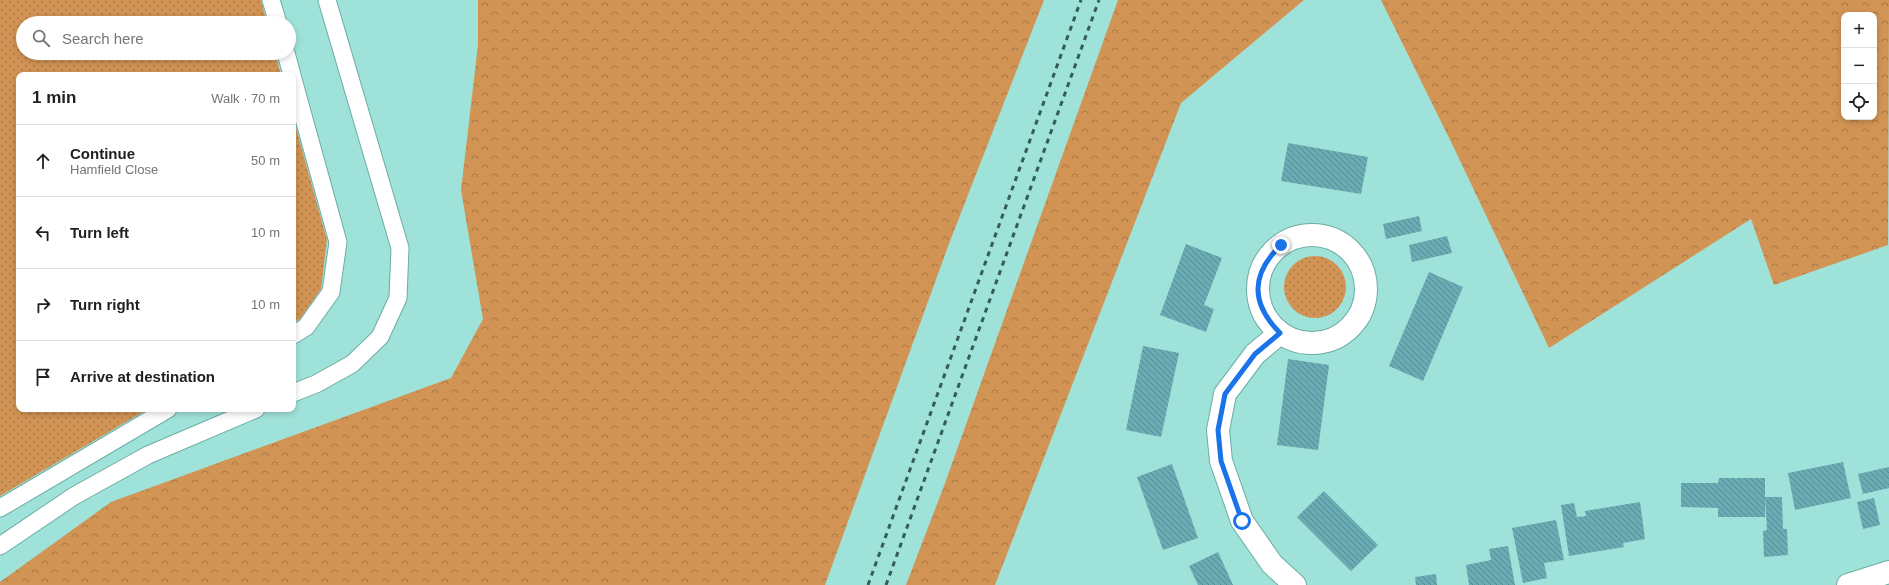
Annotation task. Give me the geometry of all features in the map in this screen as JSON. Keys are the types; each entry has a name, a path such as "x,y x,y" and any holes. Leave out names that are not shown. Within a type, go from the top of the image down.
{"street":[{"path":"1313,235 1330,238 1344,246 1357,260 1364,277 1365,296 1360,314 1349,329 1333,339 1315,343 1297,341 1280,333 1268,321 1260,306 1258,289 1260,272 1269,257 1281,245 1296,237 1313,235"},
{"path":"1280,333 1255,354 1225,394 1218,430 1221,461 1242,521 1272,564 1295,585"},
{"path":"1848,585 1889,572"}],"lane":[{"path":"272,0 276,16"},
{"path":"296,392 316,384 352,364 380,337 398,298 400,248 327,0"},
{"path":"288,60 291,72"},
{"path":"296,90 338,242 331,292 306,328 296,333"},
{"path":"0,508 163,412"},
{"path":"0,546 74,496 148,455 249,412"}],"green space":[{"path":"0,0 261,0 265,16 16,16 16,60 277,60 280,72 16,72 16,412 143,412 0,496"},
{"path":"478,0 1044,0 950,241 825,585 0,585 0,582 111,502 451,378 483,319 461,190 478,45"},
{"path":"1118,0 1304,0 1181,103 995,585 906,585 944,486"},
{"path":"1381,0 1889,0 1888,245 1774,285 1751,219 1549,348 1454,148"},
{"path":"296,128 327,240 321,289 300,319 296,321"},
{"path":"1315,256 1327,259 1337,265 1343,275 1346,287 1343,299 1337,309 1327,315 1315,318 1303,315 1293,309 1287,299 1284,287 1287,275 1293,265 1303,259"}],"building":[{"path":"1288,143 1368,157 1361,194 1281,181"},
{"path":"1419,216 1422,231 1386,239 1383,224"},
{"path":"1447,236 1452,253 1412,262 1409,245"},
{"path":"1186,244 1222,258 1204,305 1214,309 1206,332 1160,315"},
{"path":"1429,272 1463,287 1423,381 1389,366"},
{"path":"1143,346 1179,353 1161,437 1126,430"},
{"path":"1288,359 1329,365 1318,450 1277,445"},
{"path":"1843,462 1851,498 1795,510 1788,473"},
{"path":"1172,464 1198,538 1163,550 1137,477"},
{"path":"1889,467 1889,488 1863,494 1858,474"},
{"path":"1719,478 1765,478 1765,517 1718,517 1718,508 1681,507 1681,483 1718,483"},
{"path":"1324,491 1378,545 1351,571 1297,517"},
{"path":"1765,497 1782,497 1783,529 1787,529 1788,555 1764,557 1763,531 1767,530"},
{"path":"1874,498 1880,525 1863,529 1857,502"},
{"path":"1640,502 1645,539 1623,543 1624,547 1569,556 1561,505 1574,503 1577,517 1586,516 1585,511"},
{"path":"1556,520 1564,560 1544,563 1547,578 1523,583 1512,528"},
{"path":"1508,546 1515,585 1469,585 1466,565 1491,560 1489,549"},
{"path":"1218,552 1233,585 1198,585 1189,566"},
{"path":"1436,574 1437,585 1416,585 1415,577"}],"railway":[{"path":"868,585 1081,0"},
{"path":"886,585 1099,0"}],"route":[{"path":"1242,521 1221,461 1218,430 1225,394 1255,354 1280,333 1268,321 1260,306 1258,289 1260,272 1269,257 1281,245"}]}
